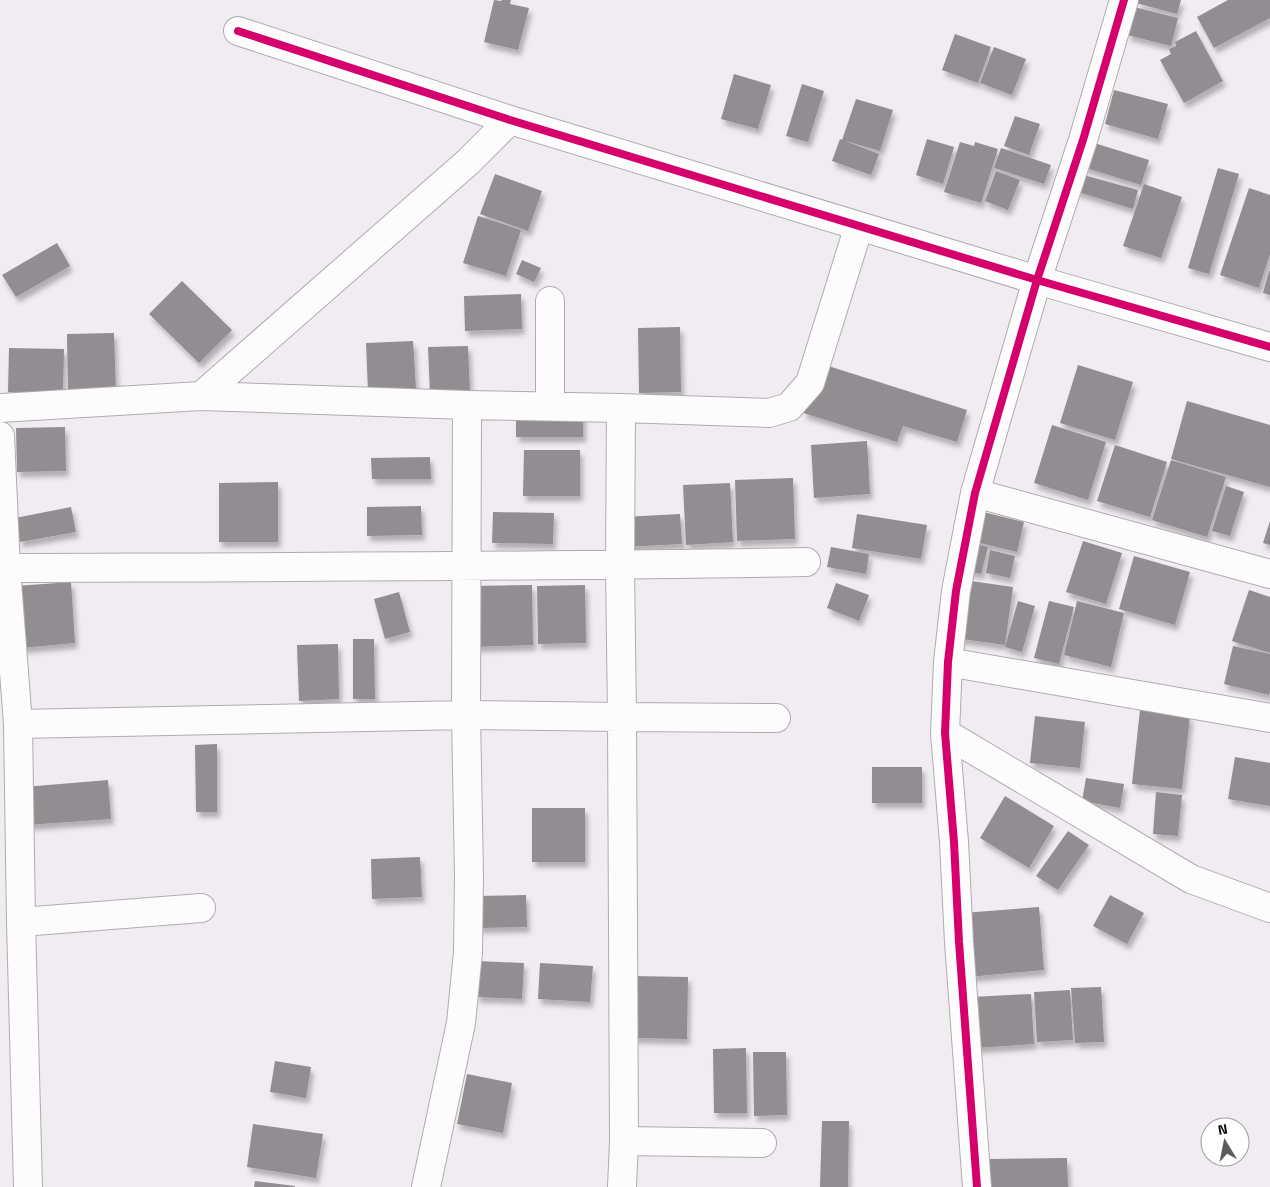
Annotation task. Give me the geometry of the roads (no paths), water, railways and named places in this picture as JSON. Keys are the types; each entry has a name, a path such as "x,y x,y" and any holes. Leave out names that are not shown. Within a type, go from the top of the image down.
{"street":[{"path":"977,1187 945,733 948,662 956,591 975,493 1037,280 1083,140 1124,0"},
{"path":"238,31 510,120 1037,280 1270,347"},
{"path":"201,396 468,162 510,120"},
{"path":"0,408 201,396 769,414 789,407 810,383 859,226"},
{"path":"550,301 550,406"},
{"path":"426,1187 461,1024 468,952 469,876 466,715 467,405"},
{"path":"621,408 620,566 624,1140 622,1187"},
{"path":"0,436 6,568 18,724 28,1187"},
{"path":"975,493 1270,574"},
{"path":"6,568 620,566 806,562"},
{"path":"948,662 1270,718"},
{"path":"18,724 466,715 776,718"},
{"path":"945,733 1191,879 1270,908"},
{"path":"21,922 201,908"},
{"path":"624,1140 762,1143"}]}
